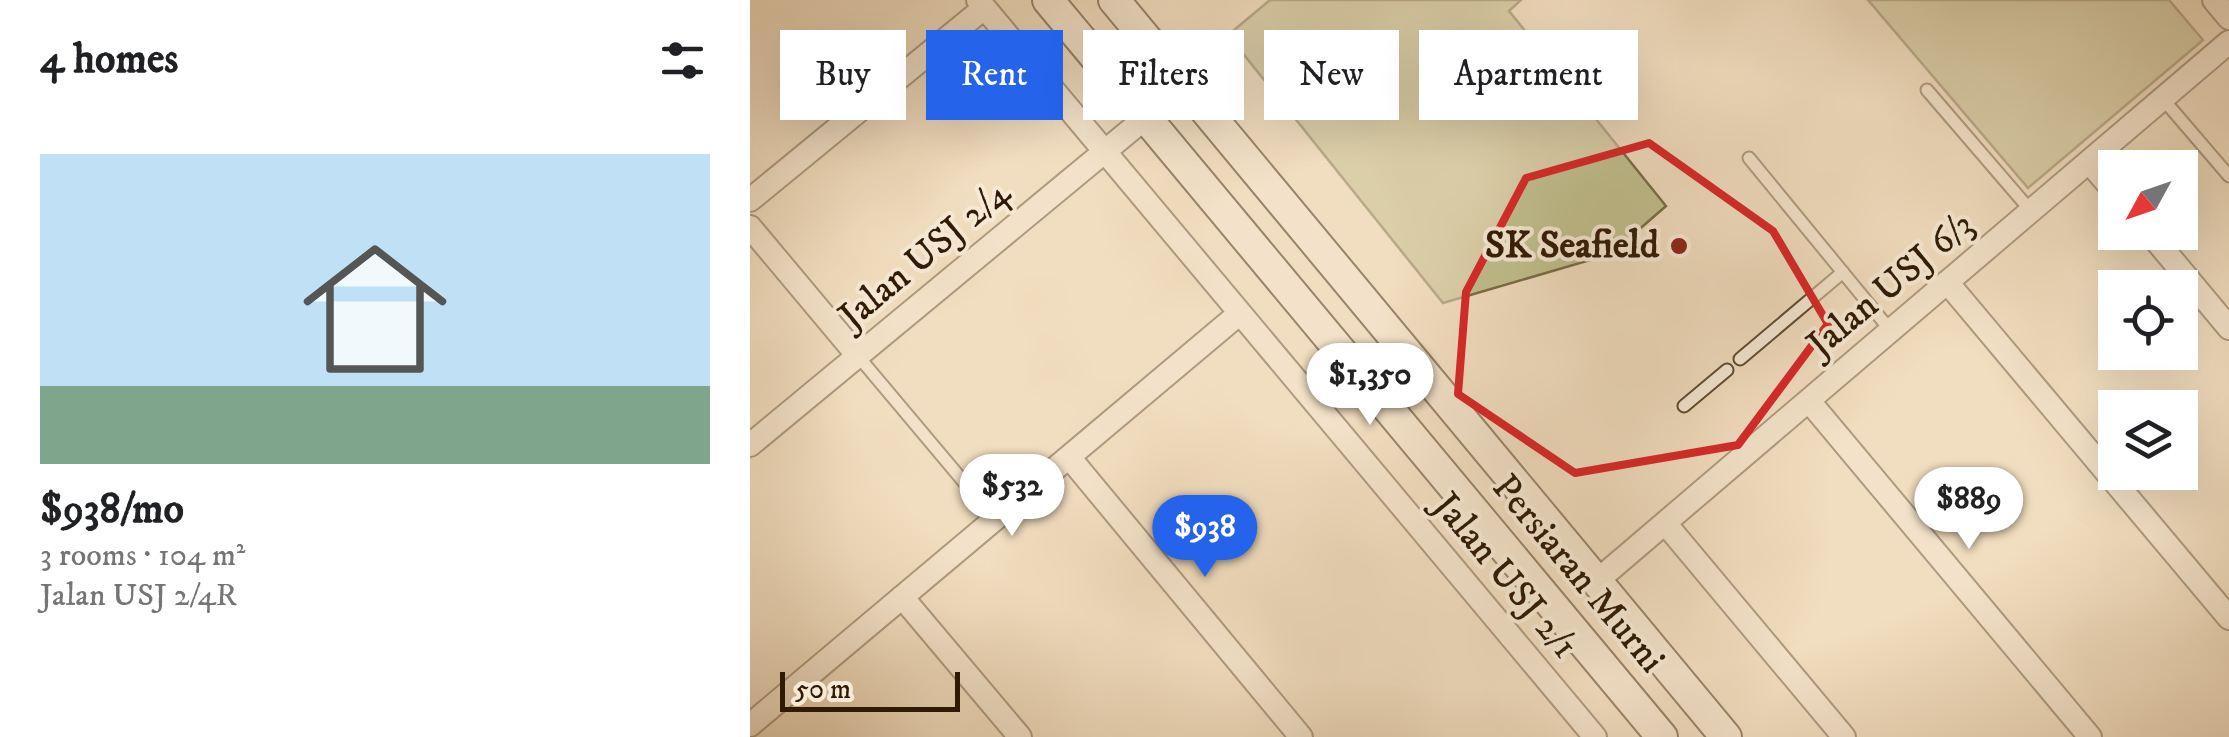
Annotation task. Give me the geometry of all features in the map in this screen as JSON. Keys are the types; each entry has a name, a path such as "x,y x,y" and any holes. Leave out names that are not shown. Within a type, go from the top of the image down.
{"main road":[{"name":"Persiaran Murni","path":"1048,0 1083,43"},
{"name":"Persiaran Murni","path":"1117,4 1726,737"},
{"path":"1117,4 1131,30"},
{"name":"Persiaran Murni","path":"1145,120 1662,737"}],"street":[{"path":"2214,0 2229,18"},
{"path":"750,200 981,4"},
{"name":"Jalan USJ 2/1","path":"981,4 1594,737"},
{"name":"Jalan USJ 6/3","path":"1598,580 2229,42"},
{"name":"Jalan USJ 2/4","path":"750,445 1143,120"},
{"path":"2089,162 2098,172"},
{"path":"750,226 858,356"},
{"path":"2164,250 2229,328"},
{"path":"1947,282 2229,618"},
{"path":"750,725 1240,313"},
{"path":"1809,401 2090,737"},
{"path":"1069,457 1301,737"},
{"path":"1665,523 1844,737"},
{"path":"902,596 1020,737"}],"lane":[{"path":"1927,90 2031,211"},
{"path":"2163,98 2229,176"},
{"path":"1749,158 1891,330"},
{"path":"1740,359 1843,272"},
{"path":"858,356 995,518"},
{"path":"1684,406 1727,370"}],"highlighted area":[{"path":"1649,143 1773,231 1828,324 1738,445 1575,473 1458,394 1466,292 1526,178"}],"shaded area":[{"path":"1270,0 1521,0 1509,11 1524,30 1419,30 1419,120 1597,120 1666,206 1611,254 1443,303 1296,120 1399,120 1399,30 1264,30 1264,80 1244,55 1244,30 1234,30"},
{"path":"1868,0 2169,0 2203,40 2028,188"}],"place":[{"name":"SK Seafield","path":"1679,246"}]}
